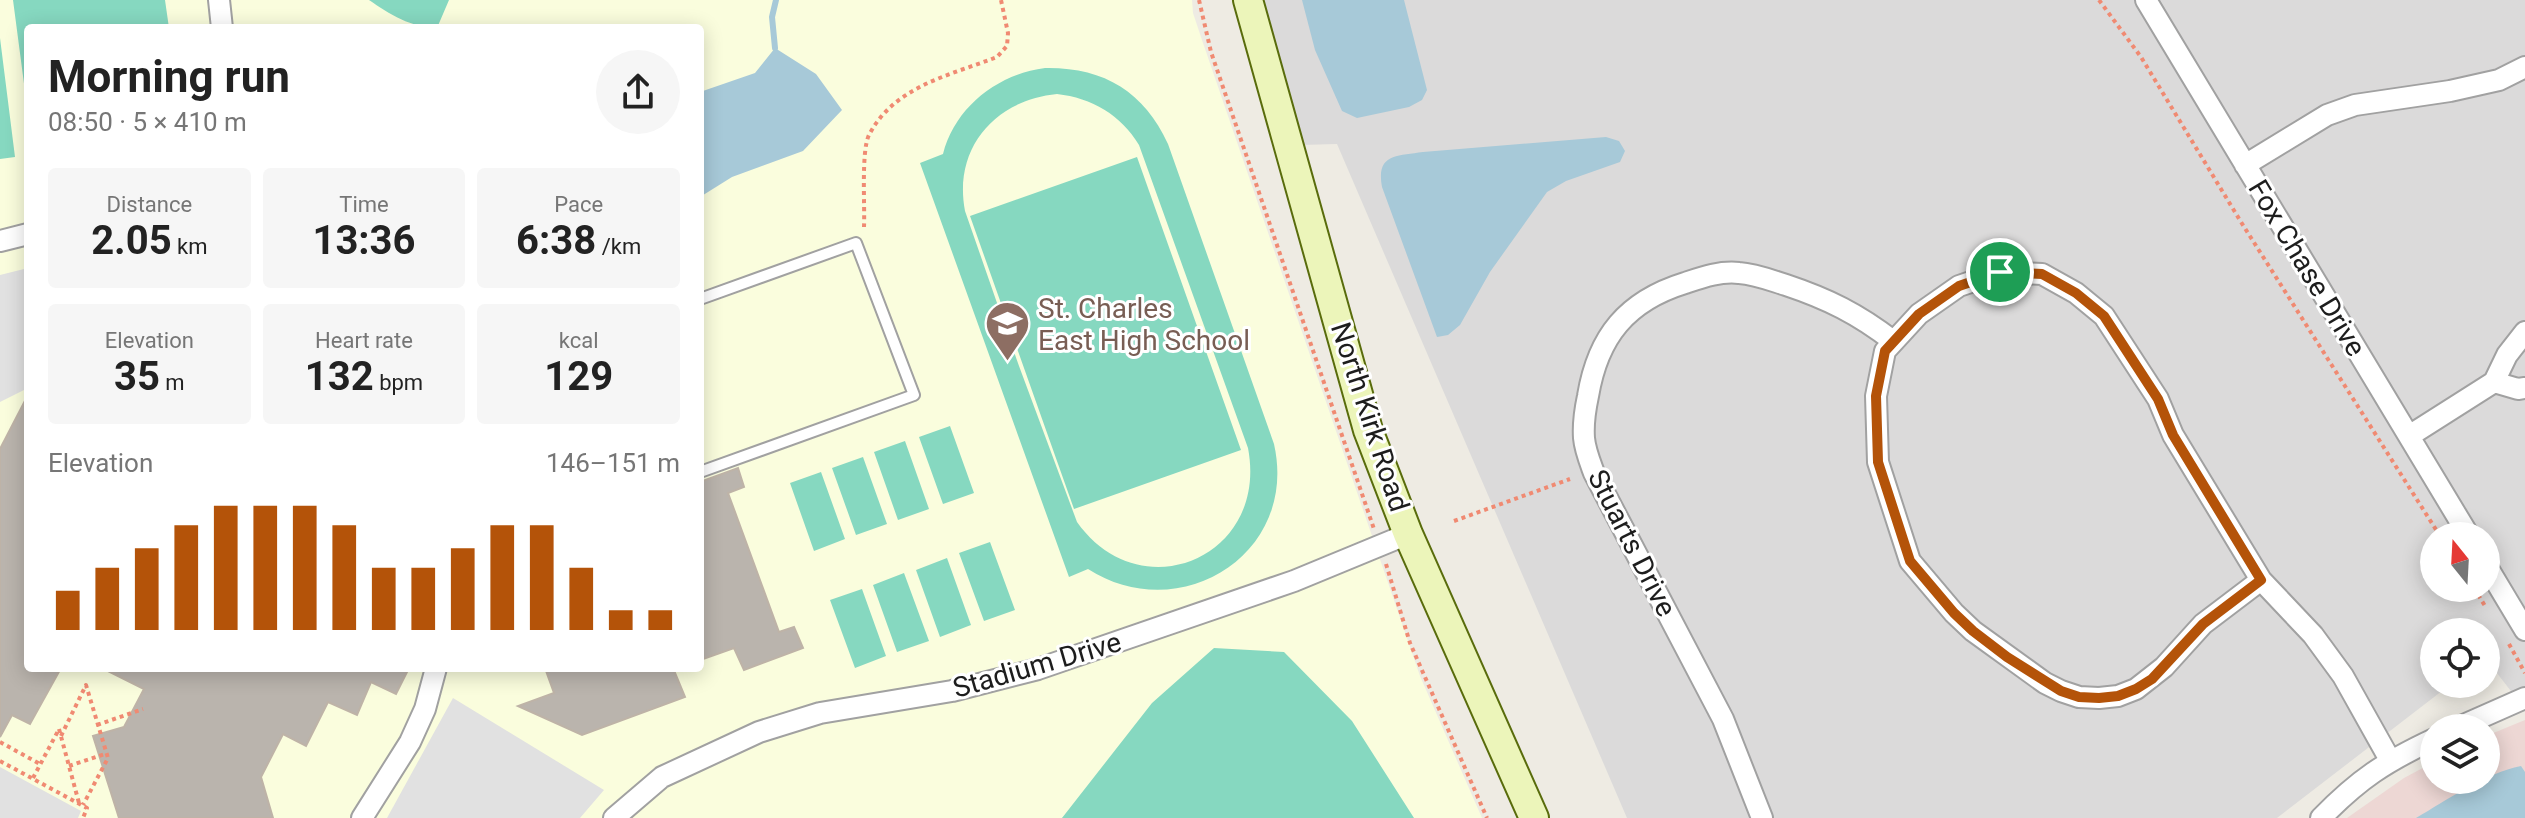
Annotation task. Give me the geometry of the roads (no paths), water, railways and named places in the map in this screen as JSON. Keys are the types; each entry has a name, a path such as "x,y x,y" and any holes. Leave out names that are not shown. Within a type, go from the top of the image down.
{"main road":[{"name":"North Kirk Road","path":"1248,0 1368,430 1408,534 1534,818"}],"street":[{"path":"219,0 222,24"},
{"name":"Fox Chase Drive","path":"2146,0 2461,522"},
{"path":"2245,165 2327,115 2355,105 2450,91 2499,80 2525,67"},
{"path":"0,241 24,235"},
{"path":"2261,580 2203,624 2164,667 2136,689 2118,696 2079,697 2045,683 1973,631 1910,561 1878,462 1876,396 1885,351 1919,314 1959,286 2000,272 2042,274 2076,293 2104,316 2158,399 2173,435 2261,580 2313,635 2343,676 2390,760"},
{"name":"Stuarts Drive","path":"1762,818 1723,719 1594,473 1584,436 1592,374 1600,350 1613,329 1635,307 1671,287 1718,274 1757,276 1823,298 1865,319 1893,341"},
{"path":"2409,436 2494,382 2507,355 2525,332"},
{"path":"2494,382 2525,388"},
{"name":"Stadium Drive","path":"614,818 662,777 759,732 820,713 952,691 1038,669 1294,581 1408,534"},
{"path":"2500,588 2525,630"},
{"path":"362,818 410,742 425,709 435,672"},
{"path":"2489,714 2525,698"},
{"path":"2321,818 2362,779 2390,760 2420,746"}],"lane":[{"path":"704,298 856,243 914,395 704,471"}],"water":[{"path":"1302,0 1404,0 1427,90 1422,100 1409,107 1357,118 1342,111 1315,50"},
{"path":"775,48 816,74 842,110 803,151 732,177 704,194 704,91 755,73"},
{"path":"1606,137 1619,141 1625,151 1620,162 1566,181 1547,192 1490,272 1460,325 1448,335 1437,337 1382,187 1385,162 1397,156 1423,152"},
{"path":"2521,766 2525,772 2525,818 2416,818 2456,794 2500,794 2500,773"}],"waterway":[{"path":"775,48 772,17 776,0"}],"place":[{"name":"St. Charles East High School","path":"1007,363"}]}
